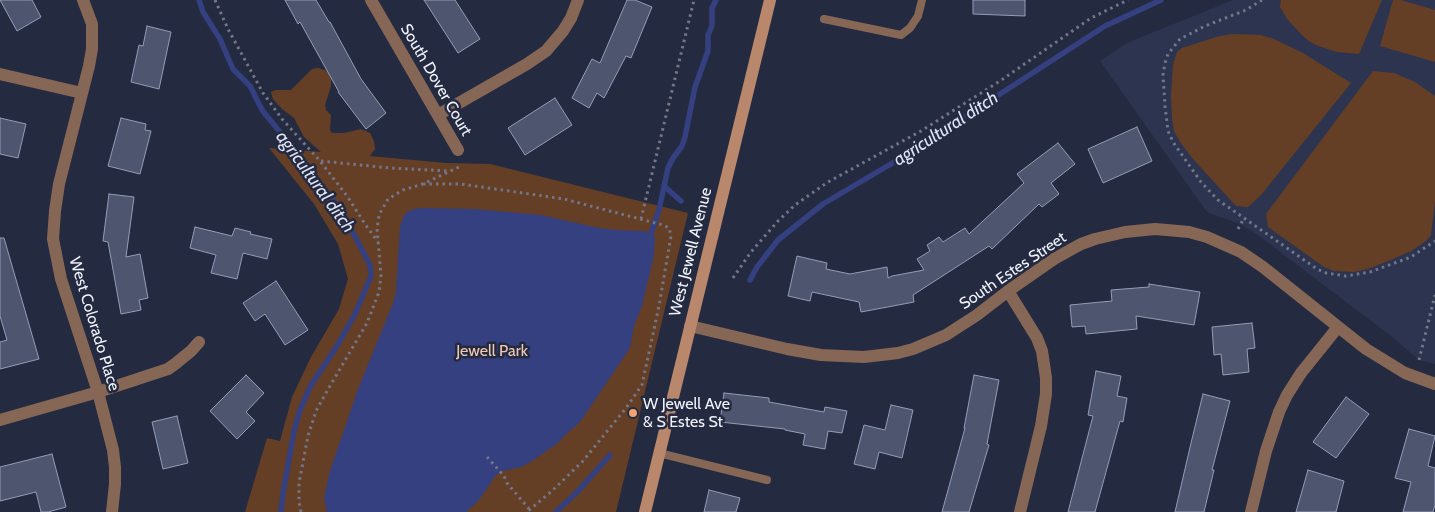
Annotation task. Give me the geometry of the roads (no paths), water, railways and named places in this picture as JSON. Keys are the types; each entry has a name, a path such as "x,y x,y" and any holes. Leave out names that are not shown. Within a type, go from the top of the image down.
{"main road":[{"name":"West Jewell Avenue","path":"645,512 770,0"}],"street":[{"name":"West Colorado Place","path":"83,0 93,31 89,66 59,184 53,239 61,279 98,392 113,450 115,494 112,512"},
{"name":"South Dover Court","path":"371,0 458,150"},
{"path":"438,115 546,51 563,31 571,18 578,0"},
{"path":"0,74 82,93"},
{"name":"South Estes Street","path":"690,326 787,349 822,355 864,357 898,353 913,349 946,335 1069,250 1095,239 1120,232 1155,229 1182,231 1213,239 1240,252 1264,267 1385,362 1405,373 1435,384"},
{"path":"1008,291 1029,323 1042,351 1046,378 1046,394 1041,426 1020,512"},
{"path":"1251,512 1266,451 1279,412 1297,379 1338,327"},
{"path":"0,420 98,392 168,368 191,351 199,342"}],"lane":[{"path":"824,20 901,35 910,28 918,16 922,0"},
{"path":"659,453 768,480"}],"water":[{"path":"422,208 475,209 541,215 599,228 651,233 655,236 654,255 642,306 634,326 630,348 580,422 558,443 532,461 521,467 503,471 496,475 479,500 466,512 327,512 324,498 330,471 358,389 396,292 400,227 403,217 407,212"}],"waterway":[{"name":"agricultural ditch","path":"199,0 203,12 220,39 233,69 250,86 262,110 343,214 370,265 371,276 355,314 337,346 311,385 300,410 294,431 281,512"},
{"path":"651,233 659,210 668,168 682,146 685,137 695,87 708,51 708,35 712,26 712,8 716,0"},
{"name":"agricultural ditch","path":"750,280 757,267 778,240 823,204 906,155 1105,26 1161,0"},
{"path":"664,186 681,201"},
{"name":"agricultural ditch","path":"556,512 579,490 610,455"}],"place":[{"name":"W Jewell Ave & S Estes St","path":"633,413"}],"park label":[{"name":"Jewell Park","path":"492,351"}]}
